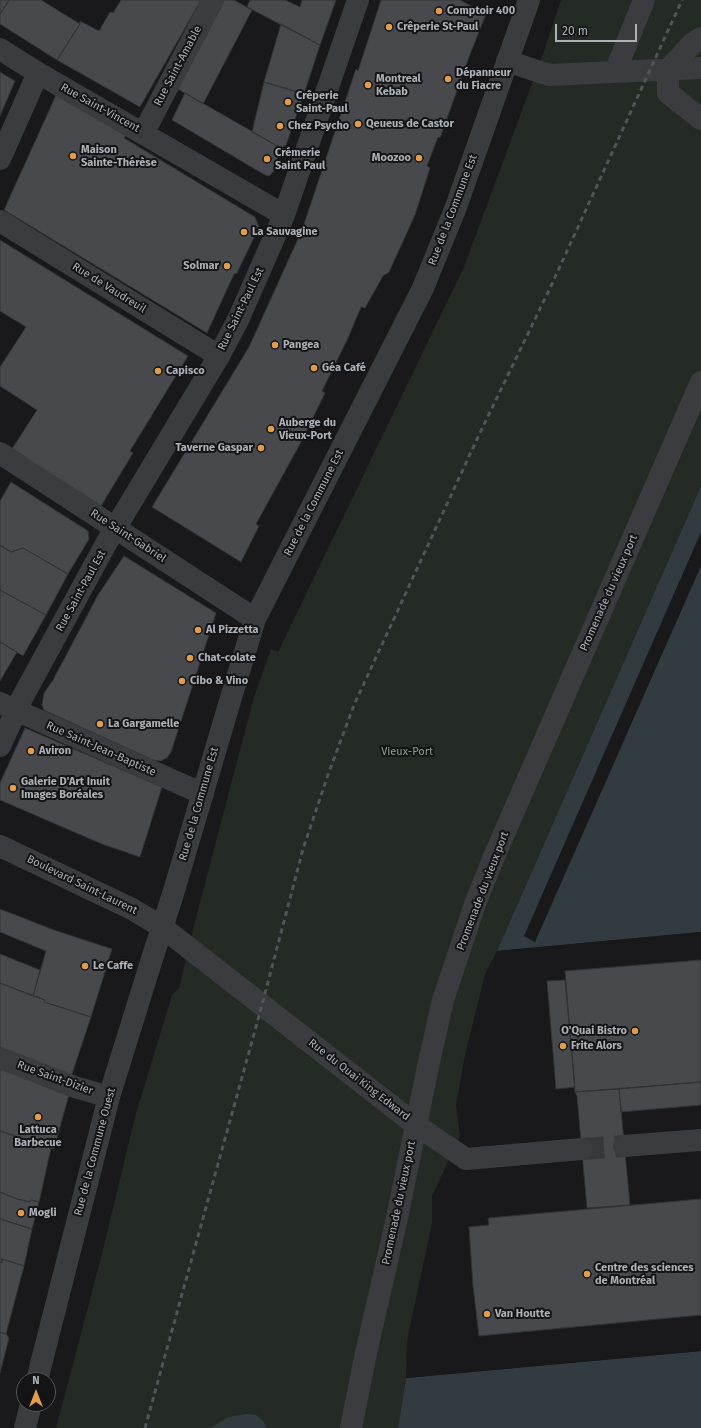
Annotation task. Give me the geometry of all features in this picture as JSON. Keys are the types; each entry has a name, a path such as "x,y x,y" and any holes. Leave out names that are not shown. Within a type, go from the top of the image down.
{"street":[{"name":"Rue Saint-Amable","path":"144,132 213,0"},
{"name":"Rue Saint-Paul Est","path":"0,746 8,707 41,663 116,528 219,356 238,320 284,215 358,0"},
{"name":"Rue de la Commune Est","path":"162,926 256,619 423,288 456,207 529,0"},
{"path":"615,72 644,0"},
{"path":"701,38 692,44 668,70 668,94 701,119"},
{"name":"Rue Saint-Vincent","path":"0,49 38,73 144,132 284,215"},
{"path":"507,60 550,75 701,68"},
{"path":"0,159 38,73"},
{"name":"Rue de Vaudreuil","path":"0,221 219,356"},
{"name":"Promenade du vieux port","path":"351,1428 443,1000 475,904 496,852 701,382"},
{"name":"Rue Saint-Gabriel","path":"0,453 256,619"},
{"name":"Rue Saint-Jean-Baptiste","path":"8,707 203,794"},
{"name":"Boulevard Saint-Laurent","path":"0,846 127,907 162,926"},
{"name":"Rue du Quai King Edward","path":"162,926 416,1125 466,1159 582,1149"},
{"name":"Rue de la Commune Ouest","path":"39,1372 109,1097 162,926"},
{"name":"Rue Saint-Dizier","path":"0,1058 75,1087 109,1097"},
{"path":"624,1146 701,1140"},
{"path":"25,1428 29,1412"}],"green space":[{"name":"Vieux-Port","path":"561,0 701,0 701,486 497,951 485,974 465,1055 456,1105 460,1136 432,1196 432,1223 407,1341 406,1378 398,1428 56,1428 102,1254 135,1117 172,995 179,988 254,697 271,649 278,652 464,267 544,51"}],"shaded area":[{"path":"701,486 701,932 497,951"},
{"path":"701,1351 701,1428 398,1428 406,1378"},
{"path":"246,1414 256,1415 263,1421 267,1428 211,1428 228,1417"}],"pier":[{"path":"701,532 701,566 535,942 524,936"},
{"path":"701,932 701,934 496,953 497,951"},
{"path":"701,1349 701,1351 406,1378 406,1376"}],"building":[{"path":"0,0 9,0 0,14"},
{"path":"9,0 41,0 80,24 57,60 0,24 0,14"},
{"path":"121,0 201,0 140,107 57,60 80,24 80,21 99,31 110,12 113,13"},
{"path":"223,0 234,0 252,10 203,104 176,88"},
{"path":"250,0 285,0 300,7 302,0 336,0 320,45 247,7"},
{"path":"381,0 460,0 486,14 440,138 438,137 427,166 430,168 415,215 389,272 383,276 365,308 361,307 322,391 325,393 300,444 256,524 259,526 241,562 152,507 249,347 302,230 356,69 358,71"},
{"path":"281,24 320,45 304,94 264,82"},
{"path":"0,72 15,81 0,116"},
{"path":"264,82 304,94 286,145 281,148 252,132"},
{"path":"57,93 126,135 124,138 255,217 259,227 237,273 234,274 207,333 4,210"},
{"path":"185,93 281,148 273,172 269,176 265,175 172,120"},
{"path":"0,240 188,356 130,451 133,453 101,506 12,449 37,410 0,386 0,367 26,327 0,311"},
{"path":"11,482 88,531 89,539 68,574 23,548 11,552 0,545 0,501"},
{"path":"0,545 11,552 23,548 68,574 46,615 0,590"},
{"path":"124,556 216,613 171,752 167,758 160,761 153,760 48,712 44,710 42,705 44,693 53,680 98,595"},
{"path":"0,590 46,615 23,656 0,642"},
{"path":"0,642 17,652 0,681"},
{"path":"25,728 162,787 140,857 102,844 0,800 0,783"},
{"path":"0,909 54,930 112,949 91,1017 44,1002 45,1000 33,996 46,951 0,932"},
{"path":"0,954 40,970 33,996 0,983"},
{"name":"O'Quai Bistro","path":"701,960 701,1082 575,1092 565,971"},
{"path":"565,980 575,1087 556,1089 547,981"},
{"path":"0,983 45,1000 44,1002 91,1017 70,1080 0,1053"},
{"path":"0,1064 70,1091 54,1149 0,1131"},
{"path":"701,1082 701,1105 621,1112 619,1089"},
{"path":"619,1089 630,1205 587,1208 577,1096 575,1092"},
{"path":"0,1131 51,1148 39,1202 31,1200 30,1202 17,1199 0,1192"},
{"path":"0,1192 17,1199 30,1202 31,1200 39,1202 32,1229 0,1219"},
{"name":"Centre des sciences de Montréal","path":"701,1199 701,1315 479,1336 473,1286 469,1227 489,1225 488,1218"},
{"path":"0,1219 32,1229 24,1266 2,1259 2,1263 0,1262"},
{"path":"2,1259 24,1266 6,1334 0,1332 0,1262 2,1263"},
{"path":"0,1332 6,1334 9,1338 0,1373"}],"tunnel":[{"path":"582,1149 624,1146"}],"railway":[{"path":"145,1428 262,1005 303,849 354,705 478,437 551,286 682,0"}],"place":[{"name":"Comptoir 400","path":"439,11"},
{"name":"Crêperie St-Paul","path":"389,27"},
{"name":"Dépanneur du Fiacre","path":"448,79"},
{"name":"Montreal Kebab","path":"368,85"},
{"name":"Crêperie Saint-Paul","path":"288,102"},
{"name":"Qeueus de Castor","path":"358,124"},
{"name":"Chez Psycho","path":"280,126"},
{"name":"Maison Sainte-Thérèse","path":"73,156"},
{"name":"Moozoo","path":"419,158"},
{"name":"Crémerie Saint Paul","path":"267,159"},
{"name":"La Sauvagine","path":"244,232"},
{"name":"Solmar","path":"227,266"},
{"name":"Pangea","path":"275,345"},
{"name":"Géa Café","path":"314,368"},
{"name":"Capisco","path":"158,371"},
{"name":"Auberge du Vieux-Port","path":"271,429"},
{"name":"Taverne Gaspar","path":"261,448"},
{"name":"Al Pizzetta","path":"198,630"},
{"name":"Chat-colate","path":"190,658"},
{"name":"Cibo & Vino","path":"182,681"},
{"name":"La Gargamelle","path":"100,724"},
{"name":"Aviron","path":"31,751"},
{"name":"Galerie D'Art Inuit Images Boréales","path":"13,788"},
{"name":"Le Caffe","path":"85,966"},
{"name":"O'Quai Bistro","path":"635,1031"},
{"name":"Frite Alors","path":"563,1046"},
{"name":"Lattuca Barbecue","path":"38,1117"},
{"name":"Mogli","path":"21,1213"},
{"name":"Centre des sciences de Montréal","path":"587,1274"},
{"name":"Van Houtte","path":"487,1314"}]}
